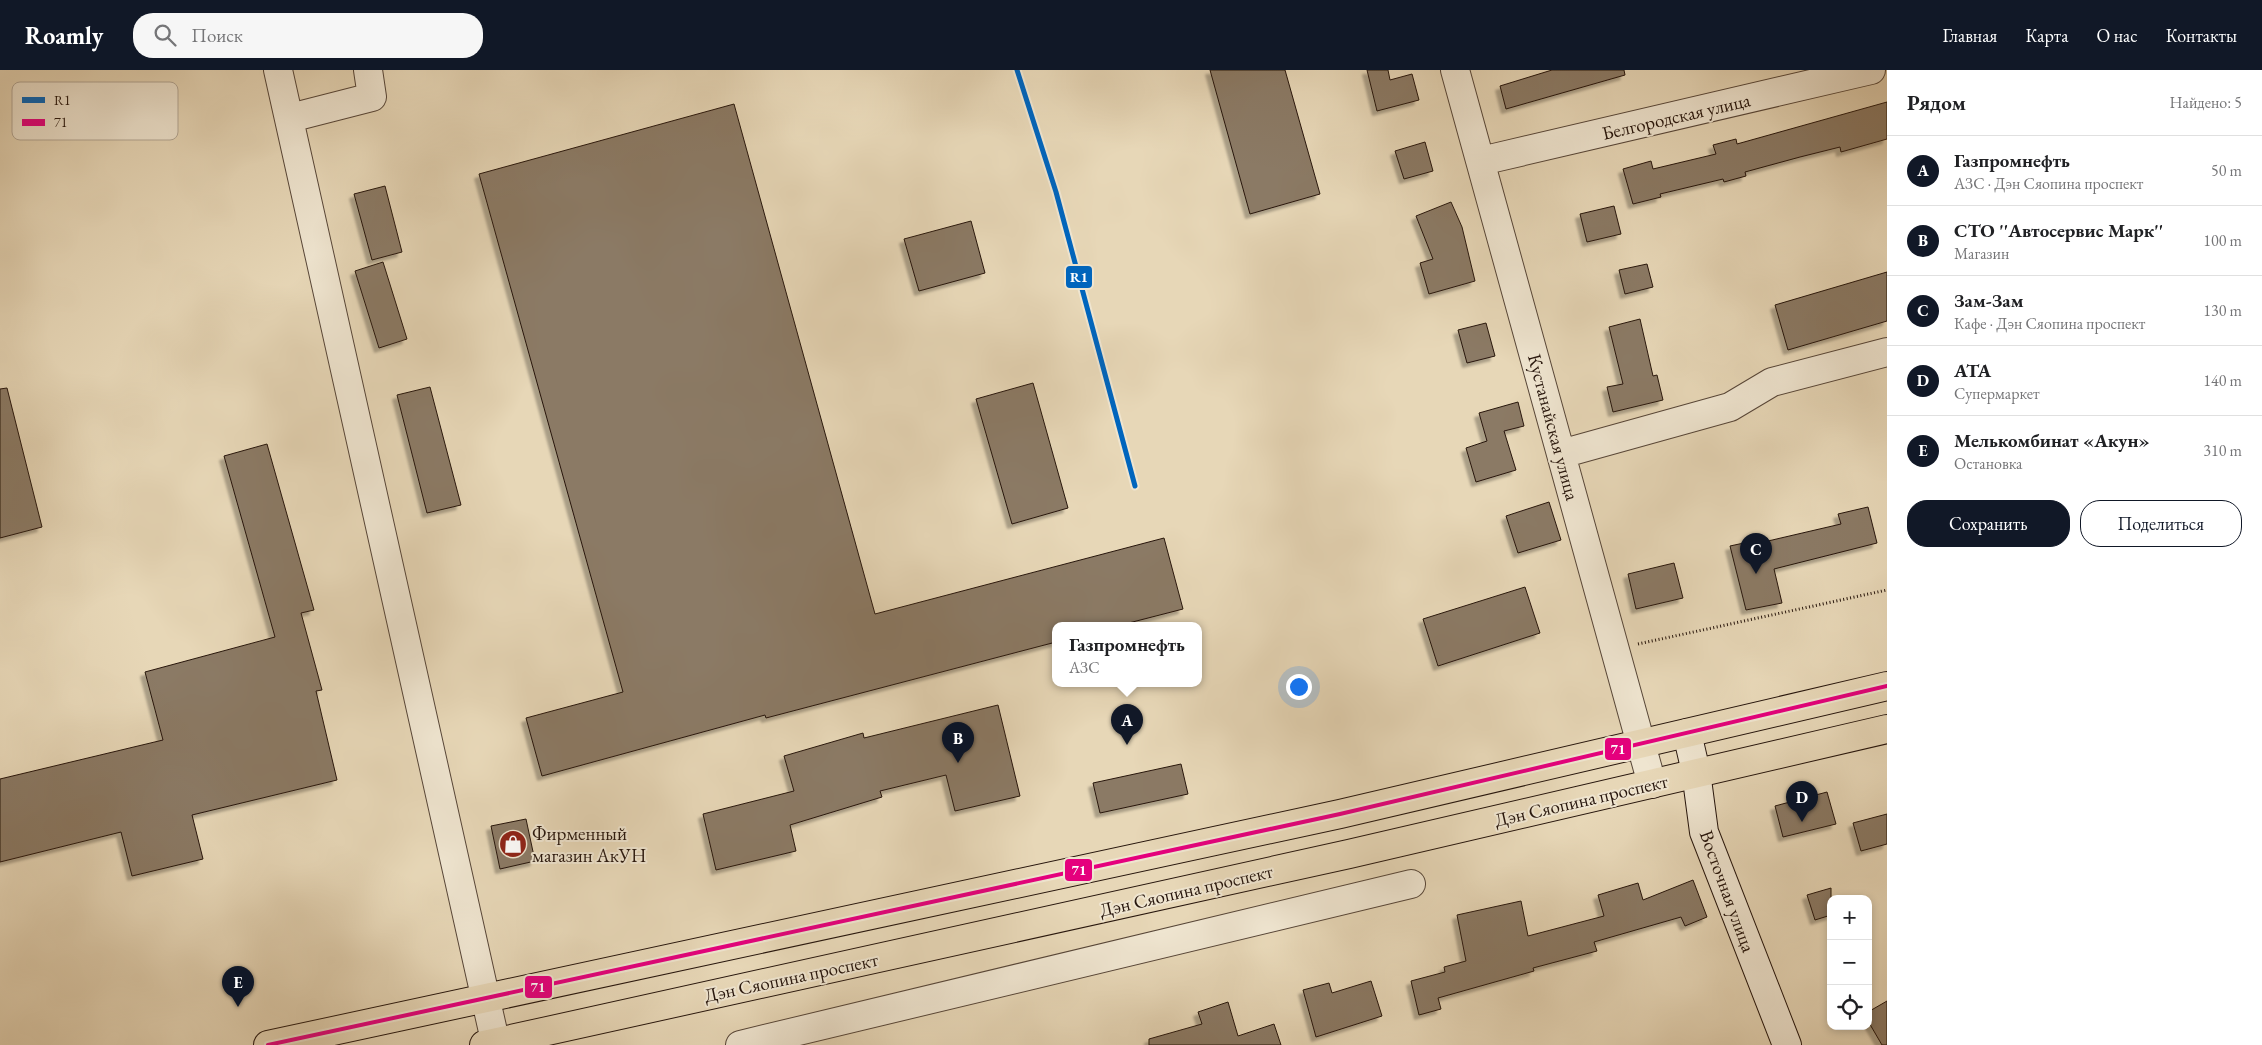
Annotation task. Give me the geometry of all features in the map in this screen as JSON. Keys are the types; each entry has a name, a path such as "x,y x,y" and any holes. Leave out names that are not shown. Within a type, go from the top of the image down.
{"main road":[{"path":"268,1045 1340,814 1887,686"},
{"name":"Дэн Сяопина проспект","path":"492,1044 1310,862 1887,728"}],"street":[{"path":"278,70 486,998 492,1044"},
{"path":"290,118 372,97 368,70"},
{"name":"Кустанайская улица","path":"1455,70 1652,784"},
{"name":"Белгородская улица","path":"1481,162 1871,70"},
{"path":"1561,454 1730,407 1772,382 1887,352"},
{"name":"Восточная улица","path":"1687,733 1696,772 1704,832 1787,1045"},
{"path":"740,1045 1411,884"}],"path":[{"path":"1615,649 1887,590"}],"building":[{"path":"1210,70 1285,70 1320,194 1250,214"},
{"path":"1367,70 1388,70 1390,80 1412,74 1419,100 1377,111"},
{"path":"1552,70 1624,70 1625,75 1506,109 1500,86"},
{"path":"1887,102 1887,139 1841,152 1840,147 1800,157 1745,172 1746,176 1724,182 1723,179 1660,194 1661,197 1633,204 1623,169 1651,161 1653,169 1716,154 1713,145 1736,139 1737,144"},
{"path":"734,104 875,614 1164,538 1183,609 1133,622 1052,622 1052,643 766,718 765,715 542,776 526,718 623,692 479,174"},
{"path":"1425,142 1433,171 1404,179 1395,151"},
{"path":"385,186 402,252 372,260 354,194"},
{"path":"1451,202 1462,227 1475,281 1429,294 1420,263 1433,259 1416,216"},
{"path":"1614,206 1621,234 1587,242 1580,214"},
{"path":"971,221 985,273 919,291 904,239"},
{"path":"383,262 407,339 379,348 355,271"},
{"path":"1647,264 1653,287 1625,294 1619,270"},
{"path":"1887,272 1887,321 1788,350 1775,305"},
{"path":"1640,319 1653,376 1657,375 1663,400 1613,412 1607,387 1623,384 1609,327"},
{"path":"1486,323 1495,356 1467,363 1458,330"},
{"path":"1033,383 1068,508 1012,524 976,399"},
{"path":"430,387 461,505 427,513 397,395"},
{"path":"7,388 42,527 0,538 0,389"},
{"path":"1518,402 1524,426 1504,431 1516,470 1476,482 1466,448 1487,441 1479,413"},
{"path":"267,444 314,610 301,613 322,690 316,691 337,780 192,815 203,859 132,876 121,832 0,862 0,779 163,740 145,672 275,637 224,456"},
{"path":"1549,502 1561,540 1518,553 1506,516"},
{"path":"1868,507 1877,543 1774,569 1782,603 1746,610 1730,546 1767,538 1768,541 1841,524 1838,514"},
{"path":"1674,563 1683,598 1636,609 1628,574"},
{"path":"1525,587 1540,633 1438,666 1423,619"},
{"path":"998,705 1020,796 955,811 946,775 880,791 882,797 790,825 796,851 716,870 703,814 794,791 784,756 863,733 864,738"},
{"path":"1181,764 1188,794 1100,813 1093,783"},
{"path":"1827,792 1836,824 1783,837 1775,806"},
{"path":"1887,814 1887,844 1861,851 1853,823"},
{"name":"Фирменный магазин АкУН","path":"526,819 535,861 500,869 491,826"},
{"path":"1693,880 1707,917 1685,926 1681,917 1594,942 1597,951 1533,968 1534,971 1438,998 1441,1009 1419,1015 1411,981 1445,972 1444,967 1466,961 1457,915 1521,901 1528,936 1604,916 1598,895 1638,883 1643,900"},
{"path":"1831,888 1831,895 1827,895 1827,916 1815,920 1807,895"},
{"path":"1371,981 1382,1016 1316,1037 1303,990 1329,983 1332,993"},
{"path":"1887,1001 1887,1045 1882,1045 1872,1028 1872,1010"},
{"path":"1228,1002 1238,1036 1274,1024 1281,1045 1149,1045 1149,1039 1202,1024 1198,1012"}],"transit line":[{"name":"R1","path":"1017,70 1056,192 1135,486"},
{"name":"71","path":"268,1045 1340,814 1887,686"}],"place":[{"name":"Зам-Зам","path":"1756,574"},
{"name":"Газпромнефть","path":"1127,745"},
{"name":"СТО ''Автосервис Марк''","path":"958,763"},
{"name":"АТА","path":"1802,822"},
{"name":"Фирменный магазин АкУН","path":"513,844"},
{"name":"Мелькомбинат «Акун»","path":"238,1007"}]}
